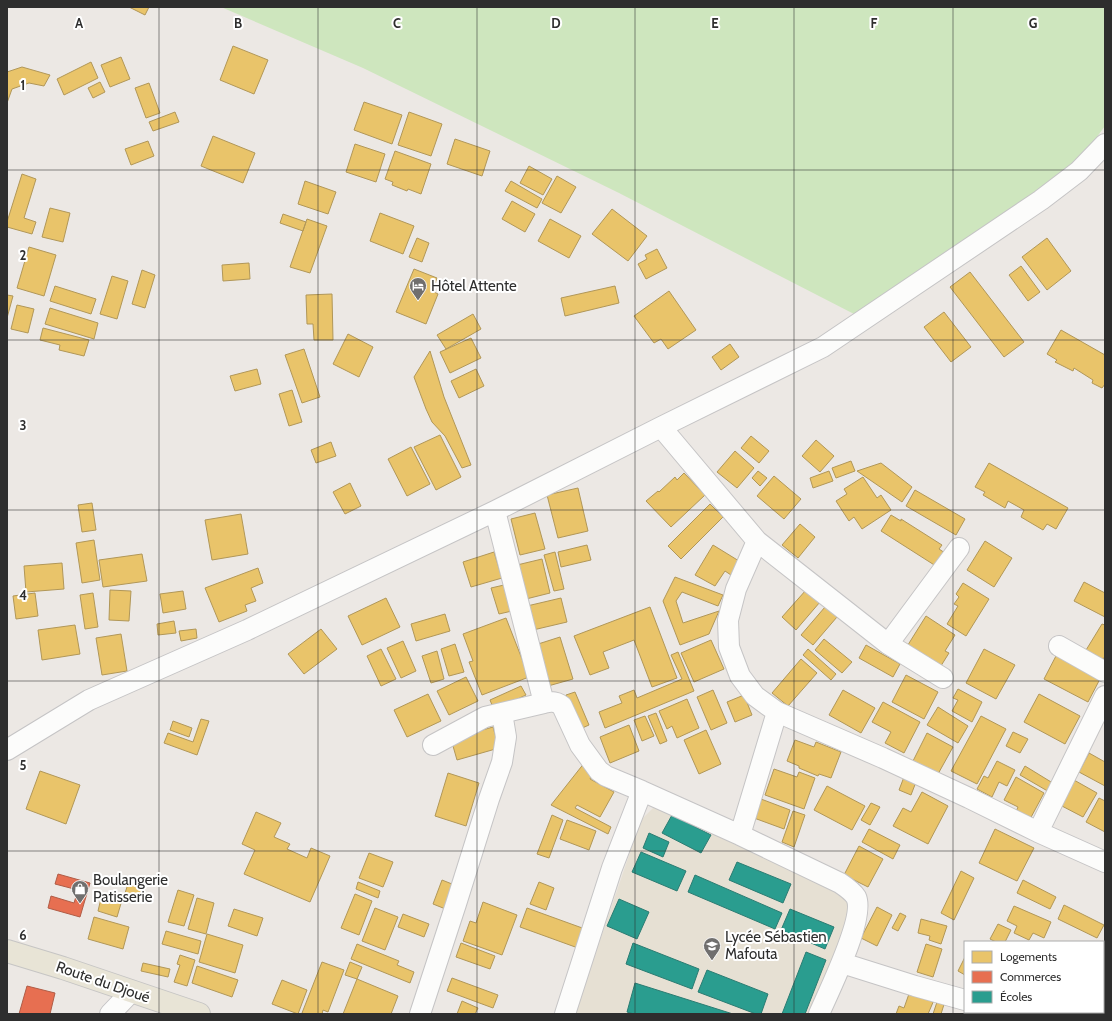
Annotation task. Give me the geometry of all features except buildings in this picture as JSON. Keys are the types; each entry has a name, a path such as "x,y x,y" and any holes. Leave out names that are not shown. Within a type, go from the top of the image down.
{"main road":[{"name":"Route du Djoué","path":"9,954 63,968 199,1014"}],"street":[{"path":"7,750 89,700 247,630 495,511 824,347 1041,200 1079,171 1105,144"},
{"path":"661,427 757,541 820,589 888,644 943,678"},
{"path":"495,511 544,703"},
{"path":"757,541 736,589 728,620 729,647 740,676 755,696 777,712 883,758 1038,832 1105,862"},
{"path":"888,644 959,548"},
{"path":"1059,646 1105,672"},
{"path":"1038,832 1105,696"},
{"path":"433,745 485,717 552,701 558,703 562,706 580,745 599,771 606,776 740,835 840,883 850,890 856,898 858,909 856,920 842,963 819,1014"},
{"path":"740,835 777,712"},
{"path":"420,1014 502,762 506,737 502,713"},
{"path":"565,1014 612,868 642,791"},
{"path":"842,963 964,1000"},
{"path":"110,1014 132,991"}],"shaded area":[{"name":"Lycée Sébastien Mafouta","path":"656,805 838,891 852,908 811,1014 575,1014 641,820"}],"green space":[{"path":"221,7 1105,7 1105,126 1076,165 854,314 619,193 363,68"}],"place":[{"name":"Hôtel Attente","path":"418,301"},
{"name":"Boulangerie Patisserie","path":"80,904"},
{"name":"Lycée Sébastien Mafouta","path":"712,961"}]}
